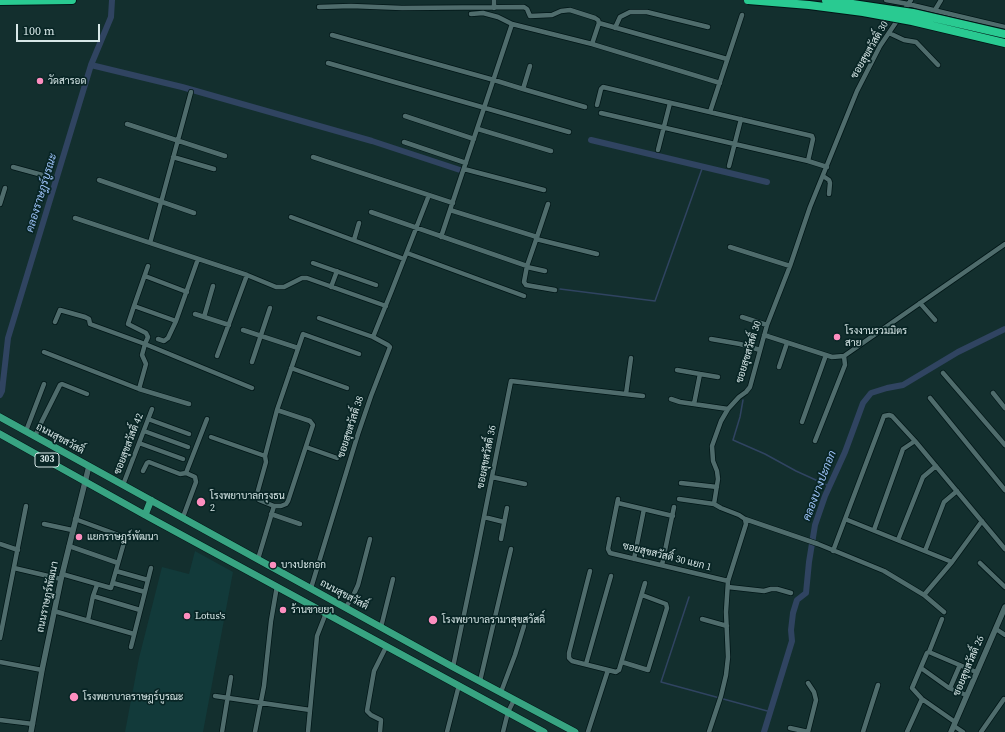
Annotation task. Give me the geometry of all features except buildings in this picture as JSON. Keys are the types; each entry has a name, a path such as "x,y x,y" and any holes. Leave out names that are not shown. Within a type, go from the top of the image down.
{"highway":[{"path":"0,1 72,0"},
{"path":"748,0 863,12 912,21 1005,43"},
{"path":"826,0 865,5 913,14 1005,34"}],"main road":[{"name":"ถนนสุขสวัสดิ์","path":"0,417 453,667 574,732"},
{"name":"303","path":"0,434 145,515 544,732"},
{"path":"145,515 151,500"}],"street":[{"path":"494,0 494,8"},
{"path":"789,0 840,6 900,16 1005,39"},
{"path":"886,0 909,2 1005,27"},
{"path":"935,10 941,0"},
{"name":"ซอยสุขสวัสดิ์ 30","path":"714,504 718,487 717,471 713,460 712,446 721,421 728,409 750,387 767,324 790,266 810,206 827,167 834,145 857,91 880,46 909,2"},
{"path":"319,7 525,8 530,16 552,15 561,11 570,10 595,18 599,23 615,28 727,59"},
{"path":"615,28 620,17 630,12 647,12 708,27"},
{"path":"471,14 490,14 512,24 592,44 720,83"},
{"path":"710,112 742,15"},
{"path":"592,44 599,23"},
{"path":"441,236 512,24"},
{"path":"889,33 904,40 916,42 938,65"},
{"path":"332,35 585,107"},
{"path":"328,63 569,132"},
{"path":"522,89 530,66"},
{"path":"597,106 601,89 603,87 812,136 814,138 808,161"},
{"path":"150,243 191,92"},
{"path":"658,150 670,103"},
{"path":"601,113 808,161 827,167"},
{"path":"405,116 474,139"},
{"path":"729,166 741,119"},
{"path":"127,124 225,156"},
{"path":"478,129 551,151"},
{"path":"404,142 466,163"},
{"path":"173,157 214,169"},
{"path":"313,157 452,203"},
{"path":"13,167 46,176"},
{"path":"464,169 544,190"},
{"path":"823,176 829,180 830,183 829,194"},
{"path":"99,180 194,213"},
{"path":"0,204 5,188"},
{"path":"373,337 407,253 428,195"},
{"path":"548,204 527,266 524,282 525,284 555,290"},
{"path":"450,210 536,238 597,254"},
{"path":"371,212 546,272"},
{"path":"291,217 404,259"},
{"path":"75,218 247,275 281,288 302,278 306,278 386,306"},
{"path":"354,240 359,223"},
{"path":"764,335 832,357 844,356 1005,244"},
{"path":"730,247 790,266"},
{"path":"407,253 524,296"},
{"path":"158,339 164,341 166,340 176,321 198,259"},
{"path":"313,263 376,285"},
{"path":"139,389 146,364 142,355 148,334 128,324 148,266"},
{"path":"331,287 337,271"},
{"path":"217,356 247,275"},
{"path":"145,276 187,292"},
{"path":"204,317 213,286"},
{"path":"920,303 935,320"},
{"path":"134,306 176,321"},
{"path":"252,362 270,308"},
{"path":"55,322 58,312 62,310 85,317 89,319 90,324 145,344 252,388"},
{"path":"195,314 229,325"},
{"path":"742,317 767,324"},
{"name":"ซอยสุขสวัสดิ์ 38","path":"311,588 358,434 390,347 373,337 319,318"},
{"path":"243,330 298,348"},
{"path":"277,410 310,421 313,425 288,501 286,504 281,506 274,506 259,500 257,498 257,494 266,462 264,456 277,410 303,334 359,354"},
{"path":"711,339 740,344 760,350"},
{"path":"779,367 787,342"},
{"path":"44,352 139,389 189,404"},
{"path":"802,422 826,355"},
{"path":"815,441 844,365 844,356"},
{"path":"626,394 631,358"},
{"path":"291,368 347,388"},
{"path":"676,370 718,376"},
{"path":"943,373 1005,445"},
{"path":"694,404 700,374"},
{"name":"ซอยสุขสวัสดิ์ 36","path":"453,667 511,381 643,396"},
{"path":"26,432 44,384"},
{"path":"35,436 60,385 62,384 87,394"},
{"path":"993,393 1005,408"},
{"path":"930,398 1005,490"},
{"path":"671,399 728,409"},
{"name":"ซอยสุขสวัสดิ์ 42","path":"123,485 152,409"},
{"path":"833,551 884,416 892,416 915,440 1005,549"},
{"path":"148,418 189,434"},
{"path":"186,473 207,419"},
{"path":"144,431 188,447"},
{"path":"212,437 264,456"},
{"path":"874,530 903,449 915,440"},
{"path":"139,443 183,459"},
{"path":"306,447 337,458"},
{"path":"143,471 149,462 180,474 186,473 195,477 196,482 182,517"},
{"name":"ถนนราษฎร์พัฒนา","path":"31,732 54,610 68,546 89,466"},
{"path":"898,540 923,477 936,466"},
{"path":"492,477 525,484"},
{"path":"681,483 718,487"},
{"path":"925,551 944,502 957,491"},
{"path":"679,499 714,504 745,519 818,544 884,571 924,595 944,612"},
{"name":"ซอยสุขสวัสดิ์ 30 แยก 1","path":"644,509 618,501 608,548 610,553 662,565 728,584 755,590 777,589 791,593"},
{"path":"0,638 26,506"},
{"path":"258,559 274,506"},
{"path":"662,565 674,507"},
{"path":"501,539 507,508"},
{"path":"634,559 644,509 672,516"},
{"path":"271,514 300,524"},
{"path":"484,517 504,522"},
{"path":"14,568 97,584 109,588 112,586 125,539 124,537 76,519"},
{"path":"709,732 726,675 728,657 726,612 729,574 745,530 745,519"},
{"path":"845,519 952,562"},
{"path":"924,595 952,562 982,521"},
{"path":"44,524 72,530"},
{"path":"346,607 358,585 370,539"},
{"path":"0,544 18,550"},
{"path":"68,546 118,562"},
{"path":"480,681 511,549"},
{"path":"980,563 1005,587"},
{"path":"131,647 151,568"},
{"path":"116,571 148,580"},
{"path":"590,571 568,653 569,658 572,661 616,672 619,670 622,662 645,583"},
{"path":"586,664 611,576"},
{"path":"381,627 393,579"},
{"path":"113,583 145,592"},
{"path":"88,620 97,584"},
{"path":"255,732 264,686 271,621 277,586"},
{"path":"622,662 648,670 668,606 642,595"},
{"path":"93,596 140,610"},
{"name":"ซอยสุขสวัสดิ์ 26","path":"954,727 966,695 1005,607"},
{"path":"54,610 134,634"},
{"path":"308,732 317,636 326,613"},
{"path":"702,619 727,626"},
{"path":"942,619 929,652 927,653 912,688 954,727 963,732"},
{"path":"500,692 515,655 524,626"},
{"path":"996,629 1005,634"},
{"path":"380,732 381,720 371,715 368,711 374,671 386,647"},
{"path":"929,652 976,672"},
{"path":"0,662 42,670"},
{"path":"950,688 960,665"},
{"path":"921,668 950,688 966,695"},
{"path":"588,732 608,670"},
{"path":"222,732 231,677"},
{"path":"790,728 808,732 816,700 814,692 808,683"},
{"path":"862,732 878,685"},
{"path":"447,732 459,686"},
{"path":"215,696 310,710"},
{"path":"908,732 922,698"},
{"path":"981,732 1004,699"},
{"path":"502,732 508,712 514,700"},
{"path":"0,720 33,724"}],"shaded area":[{"name":"Lotus's","path":"195,551 233,572 203,732 125,732 139,658 162,567 189,574"}],"waterway":[{"name":"คลองราษฎร์บูรณะ","path":"0,395 2,391 8,338 91,65 111,17 112,0"},
{"path":"91,65 182,87 372,141 460,170"},
{"path":"591,140 767,182"},
{"path":"560,289 655,301 703,166"},
{"name":"คลองบางปะกอก","path":"764,732 792,641 791,630 793,613 797,600 806,593 815,525 825,496 845,452 863,403 871,393 903,385 958,352 1005,329"},
{"path":"743,400 740,417 733,440 765,454 796,471 829,486"},
{"path":"689,597 661,682 771,712"}],"place":[{"name":"วัดสารอด","path":"40,81"},
{"name":"โรงงานรวมมิตร สาย","path":"837,337"},
{"name":"โรงพยาบาลกรุงธน 2","path":"201,502"},
{"name":"แยกราษฎร์พัฒนา","path":"79,537"},
{"name":"บางปะกอก","path":"273,565"},
{"name":"ร้านขายยา","path":"283,610"},
{"name":"Lotus's","path":"187,616"},
{"name":"โรงพยาบาลรามาสุขสวัสดิ์","path":"433,620"},
{"name":"โรงพยาบาลราษฎร์บูรณะ","path":"74,697"}]}
